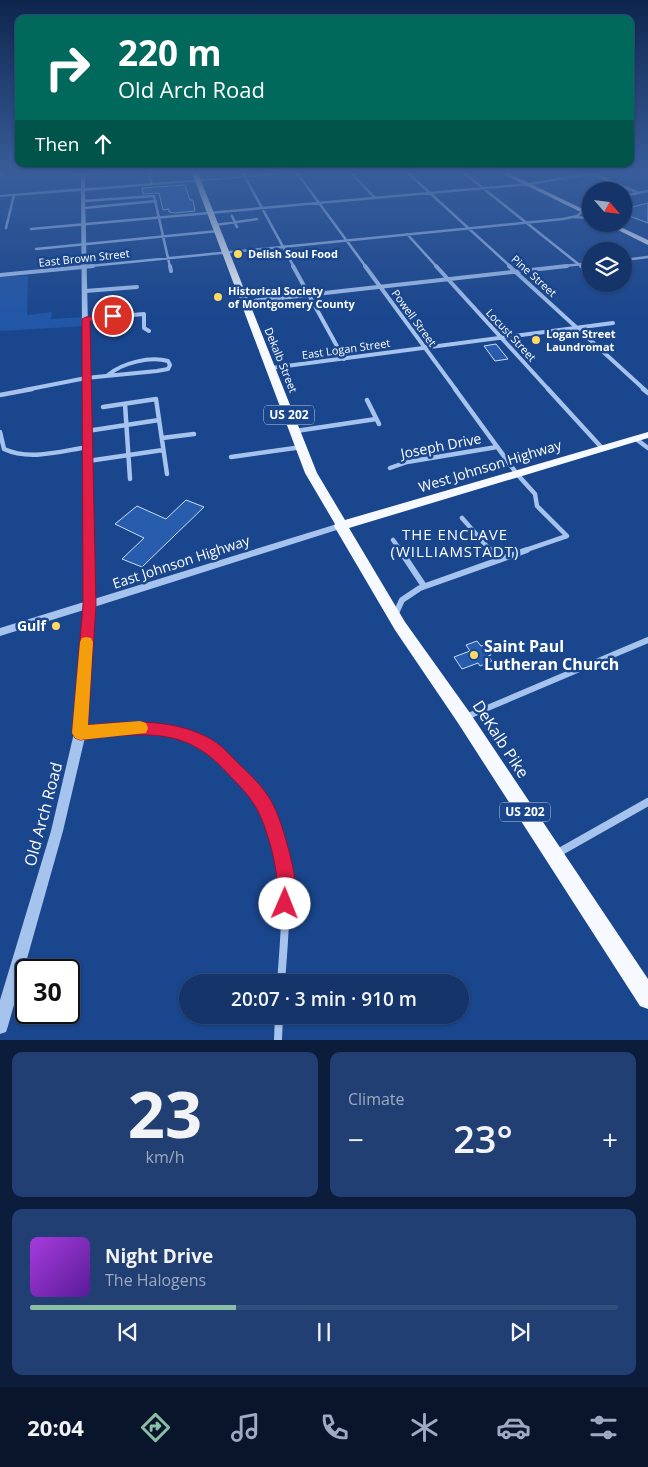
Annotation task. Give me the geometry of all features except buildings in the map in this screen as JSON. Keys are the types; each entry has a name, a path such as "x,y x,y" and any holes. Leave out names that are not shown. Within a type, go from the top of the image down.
{"highway":[{"name":"Dekalb Street","path":"214,222 311,473 340,526"},
{"path":"625,232 648,243"},
{"name":"West Johnson Highway","path":"340,526 648,435"},
{"name":"DeKalb Pike","path":"340,526 400,626 464,718 648,998"}],"street":[{"path":"6,228 8,222"},
{"path":"31,229 110,222"},
{"path":"160,222 171,271"},
{"path":"36,249 163,237 217,228 233,222"},
{"path":"234,222 237,227"},
{"path":"270,222 344,358"},
{"name":"Powell Street","path":"333,222 517,474 535,494 537,506 566,536 498,560"},
{"name":"Pine Street","path":"461,222 648,393"},
{"path":"526,222 580,264"},
{"name":"East Brown Street","path":"1,275 531,222"},
{"name":"Old Arch Road","path":"0,1026 57,831 80,733 89,605 84,224"},
{"name":"Locust Street","path":"407,234 602,448"},
{"path":"632,259 648,257"},
{"path":"244,302 580,264"},
{"path":"85,291 137,287"},
{"path":"86,319 144,314 144,328 150,331"},
{"name":"East Logan Street","path":"271,368 614,323"},
{"path":"0,395 86,378 157,371 168,369 170,366 168,361 159,358 120,366 108,375"},
{"path":"103,407 156,399 167,474"},
{"path":"367,400 379,424"},
{"path":"125,404 130,480"},
{"path":"296,431 376,419"},
{"path":"88,431 159,420"},
{"path":"0,432 4,449 15,454 88,447"},
{"path":"162,438 194,434"},
{"path":"636,439 648,448"},
{"path":"231,457 302,447"},
{"name":"Joseph Drive","path":"390,468 407,462 497,447"},
{"path":"88,461 164,450"},
{"path":"400,626 396,610 411,592 498,560 462,518"},
{"name":"East Johnson Highway","path":"0,632 340,526"},
{"path":"392,540 424,586"},
{"path":"464,718 648,640"},
{"path":"80,733 132,728 167,730 180,734 202,742 216,751 260,796 271,817 283,860 286,885 281,974"},
{"path":"553,855 648,802"},
{"path":"278,1040 279,1024"}],"shaded area":[{"path":"28,276 27,315 52,312 51,319 86,317 86,326 0,331 0,277"}],"slow traffic":[{"path":"86,642 80,733 140,728"}],"place":[{"name":"Delish Soul Food","path":"238,254"},
{"name":"Historical Society of Montgomery County","path":"218,297"},
{"name":"Logan Street Laundromat","path":"536,340"},
{"name":"Gulf","path":"56,626"},
{"name":"Saint Paul Lutheran Church","path":"474,655"}],"district":[{"name":"THE ENCLAVE (WILLIAMSTADT)","path":"455,544"}],"route":[{"path":"113,316 86,319 89,605 80,733 132,728 167,730 202,742 216,751 260,796 271,817 283,860 286,885 285,904"}]}
